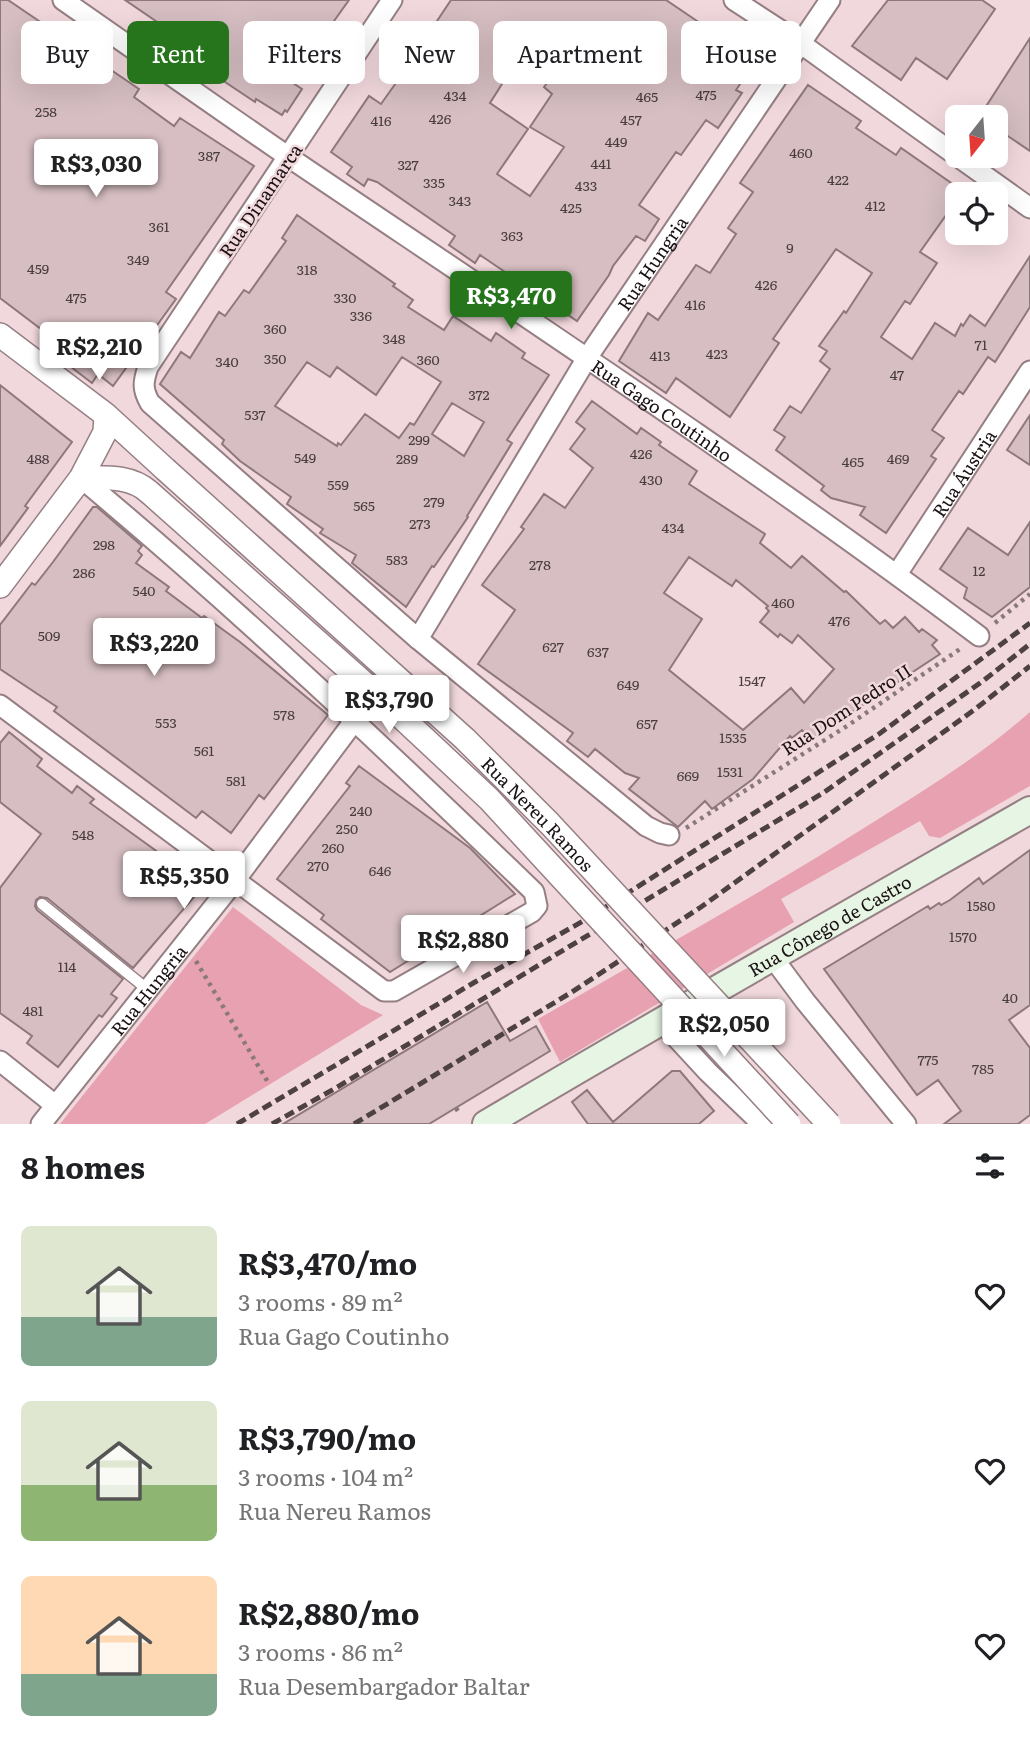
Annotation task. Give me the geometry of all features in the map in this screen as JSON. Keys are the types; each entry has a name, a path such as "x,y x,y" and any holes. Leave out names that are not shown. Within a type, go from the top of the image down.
{"main road":[{"name":"Rua Cônego de Castro","path":"486,1124 660,1020 1030,810"}],"street":[{"name":"Rua Gago Coutinho","path":"63,0 289,157 587,358 897,574 979,636"},
{"name":"Rua Dinamarca","path":"392,0 148,367 143,381 143,392 150,403 418,639"},
{"path":"734,0 766,21"},
{"name":"Rua Hungria","path":"801,42 830,0"},
{"path":"801,44 945,147"},
{"name":"Rua Hungria","path":"418,639 587,358 772,84"},
{"path":"974,168 1030,208"},
{"name":"Rua Nereu Ramos","path":"0,335 106,415 465,738 550,824 829,1124"},
{"name":"Rua Áustria","path":"897,574 1030,371"},
{"path":"0,586 81,478 105,432 106,415"},
{"path":"0,705 384,991 394,991 533,912 537,906 534,892 355,720 81,478"},
{"name":"Rua Nereu Ramos","path":"81,478 116,478 136,483 149,492 382,699 489,799 789,1124"},
{"path":"418,639 646,826 669,835"},
{"name":"Rua Hungria","path":"41,1124 236,879 355,720"},
{"path":"773,958 906,1124"},
{"path":"660,1020 708,1072 762,1124"},
{"path":"0,1061 55,1105"}],"lane":[{"path":"42,904 147,989"}],"path":[{"name":"Rua Dom Pedro II","path":"669,835 676,835 847,726 979,636 1030,594"},
{"path":"184,943 268,1084"}],"shaded area":[{"path":"1030,712 1030,786 940,838 929,836 920,821 781,899 794,922 560,1062 538,1019 886,815 970,759"},
{"path":"233,907 361,1005 383,1015 205,1124 60,1124"}],"building":[{"path":"0,0 8,0 39,21 21,21 21,84 113,84 113,71 127,81 127,84 139,89 134,97 174,126 180,118 254,166 166,292 176,299 113,386 98,374 92,383 62,360 47,348 51,342 48,339 50,336 0,298"},
{"path":"125,0 349,0 334,21 243,21 243,84 294,84 302,89 287,112 285,110 282,115 256,99 255,102 228,84 229,21 156,21"},
{"path":"451,0 666,0 697,21 681,21 681,84 740,84 736,90 742,93 718,128 706,120 681,155 676,152 639,205 659,219 645,241 636,236 577,321 480,255 475,263 449,245 455,236 377,182 368,179 364,186 347,174 352,167 331,152 369,96 381,104 395,84 479,84 479,21 437,21","holes":["493,21 667,21 667,84 546,84 544,87 552,94 530,127 564,147 530,196 497,174 528,129 490,103 502,84 493,84"]},
{"path":"888,0 982,0 995,9 947,79 916,58 901,80 852,46"},
{"path":"1030,38 1030,151 1008,136 1008,105 987,105"},
{"path":"808,85 861,121 856,128 896,155 901,148 950,182 945,182 945,217 920,252 937,263 910,304 905,301 881,337 912,359 935,323 955,336 970,315 985,326 1030,256 1030,307 995,362 988,357 963,394 959,391 932,430 944,438 931,456 936,459 886,533 860,515 865,507 831,498 821,490 824,486 776,450 785,437 774,430 790,406 801,413 830,369 820,361 827,351 819,346 844,311 846,313 872,273 836,249 773,339 779,343 730,417 676,378 666,393 619,361 648,313 658,320 696,265 710,273 736,234 728,228 753,192 740,183"},
{"path":"297,215 395,284 393,286 413,300 408,307 444,330 453,316 491,341 496,333 525,353 522,358 549,375 507,440 512,443 468,517 406,607 352,563 356,555 320,533 323,529 287,504 291,497 240,461 222,444 224,440 160,384 181,352 190,358 219,312 225,316 244,290 249,293 286,241 282,238","holes":["402,357 441,382 414,425 410,423 399,438 365,414 341,445 338,443 337,446 275,406 307,362 330,377 337,367 376,395","452,403 484,422 464,456 432,434"]},
{"path":"0,385 72,442 25,506 28,508 0,546"},
{"path":"592,401 637,434 641,428 661,442 659,445 697,471 689,484 765,534 760,543 791,568 802,556 846,591 880,624 885,620 893,628 905,617 919,632 922,629 937,640 932,645 940,654 811,739 802,730 792,738 790,736 753,779 712,809 705,801 678,827 629,789 639,778 625,773 595,749 588,757 567,741 573,733 478,664 515,610 482,585 524,529 521,527 544,494 565,508 593,468 570,449 585,429 576,422","holes":["689,557 732,586 736,580 768,606 766,608 769,611 760,622 778,637 780,634 792,643 798,635 834,669 804,703 791,688 743,730 669,670 702,619 664,593"]},
{"path":"1030,415 1030,465 1007,450"},
{"path":"93,507 97,507 142,546 138,551 142,555 136,563 169,587 166,591 240,642 328,715 264,799 259,795 231,833 202,811 196,818 54,711 57,707 0,669 0,625 32,583 35,585"},
{"path":"1030,522 1030,587 992,617 964,598 967,588 940,569 968,528 1008,555"},
{"path":"9,732 42,759 37,766 72,793 77,786 94,799 90,803 178,870 183,865 199,878 200,890 133,968 47,898 40,897 36,900 37,910 123,979 111,994 117,998 102,1017 99,1015 58,1067 27,1043 32,1036 0,1013 0,888 41,834 0,802 0,743"},
{"path":"359,766 470,848 515,894 390,972 321,919 324,915 277,879 350,786 346,783"},
{"path":"1030,850 1030,1005 1009,1020 1030,1048 1030,1115 1018,1124 944,1124 961,1111 938,1080 917,1095 824,969 928,906 930,909 950,900 979,878 983,884"},
{"path":"487,1002 510,1041 536,1026 550,1051 429,1124 283,1124"},
{"path":"672,1071 680,1071 714,1111 699,1124 588,1124 572,1102 587,1090 613,1122"}],"railway":[{"path":"237,1124 475,982 585,920 879,734 1030,623"},
{"path":"272,1124 823,793 983,681 1030,644"},
{"path":"354,1124 572,992 701,907 974,710 1030,666"}]}
